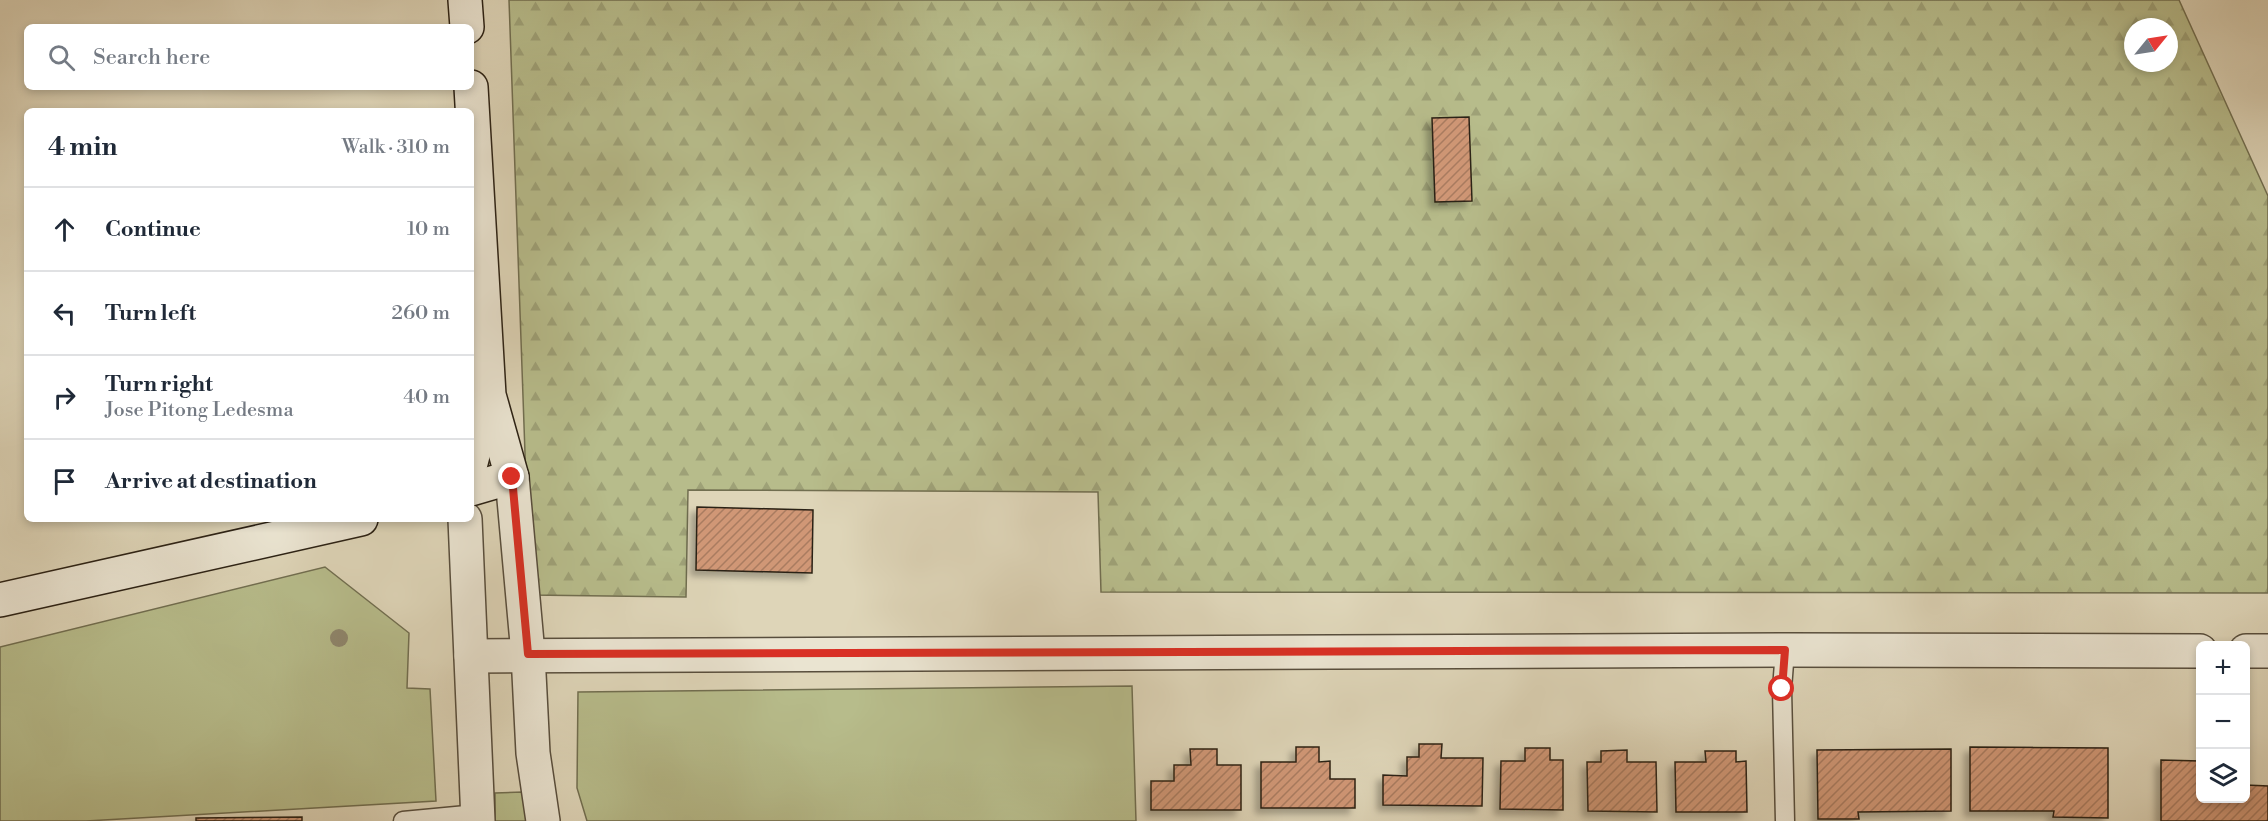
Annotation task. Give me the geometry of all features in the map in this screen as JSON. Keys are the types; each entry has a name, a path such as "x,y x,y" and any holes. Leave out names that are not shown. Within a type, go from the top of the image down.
{"street":[{"path":"465,0 467,24"},
{"path":"471,90 472,108"},
{"path":"474,138 489,395 512,477 528,654 532,753 543,821"},
{"path":"474,452 489,395"},
{"path":"474,488 512,477"},
{"path":"0,600 348,522"},
{"path":"465,522 478,817"},
{"path":"471,656 1785,650 2196,651"},
{"path":"2250,651 2268,651"}],"lane":[{"path":"1785,650 1782,689 1785,821"},
{"path":"403,821 478,817"}],"green space":[{"path":"509,0 2179,0 2268,196 2268,593 1101,592 1098,492 688,490 686,597 530,595"},
{"path":"325,567 409,633 407,688 430,689 436,801 86,821 0,821 0,647"},
{"path":"1132,686 1136,821 587,821 577,788 578,692"},
{"path":"523,792 534,821 495,821 495,793"}],"building":[{"path":"1469,117 1472,201 1435,202 1432,118"},
{"path":"697,507 813,510 812,573 696,570"},
{"path":"1419,744 1442,744 1441,758 1483,758 1482,806 1383,805 1383,775 1407,776 1407,757 1419,757"},
{"path":"1296,747 1319,747 1319,762 1330,761 1330,779 1355,779 1355,808 1261,808 1261,762 1296,762"},
{"path":"1970,747 2108,748 2108,818 2053,817 2054,811 1970,811"},
{"path":"1525,748 1550,748 1550,760 1563,760 1563,810 1500,809 1501,761 1525,761"},
{"path":"1190,749 1217,749 1217,765 1241,765 1241,810 1151,810 1151,781 1174,781 1174,765 1191,765"},
{"path":"1951,749 1951,811 1858,812 1859,819 1818,819 1817,750"},
{"path":"1627,750 1627,762 1656,762 1657,812 1588,811 1587,762 1601,762 1601,751"},
{"path":"1705,751 1736,751 1736,762 1746,761 1747,812 1676,812 1675,762 1706,762"},
{"path":"2161,760 2196,761 2196,803 2250,803 2250,785 2268,786 2268,821 2161,821"},
{"path":"302,817 302,821 196,821 196,818"}],"route":[{"path":"512,477 528,654 1785,650 1782,689"}]}
